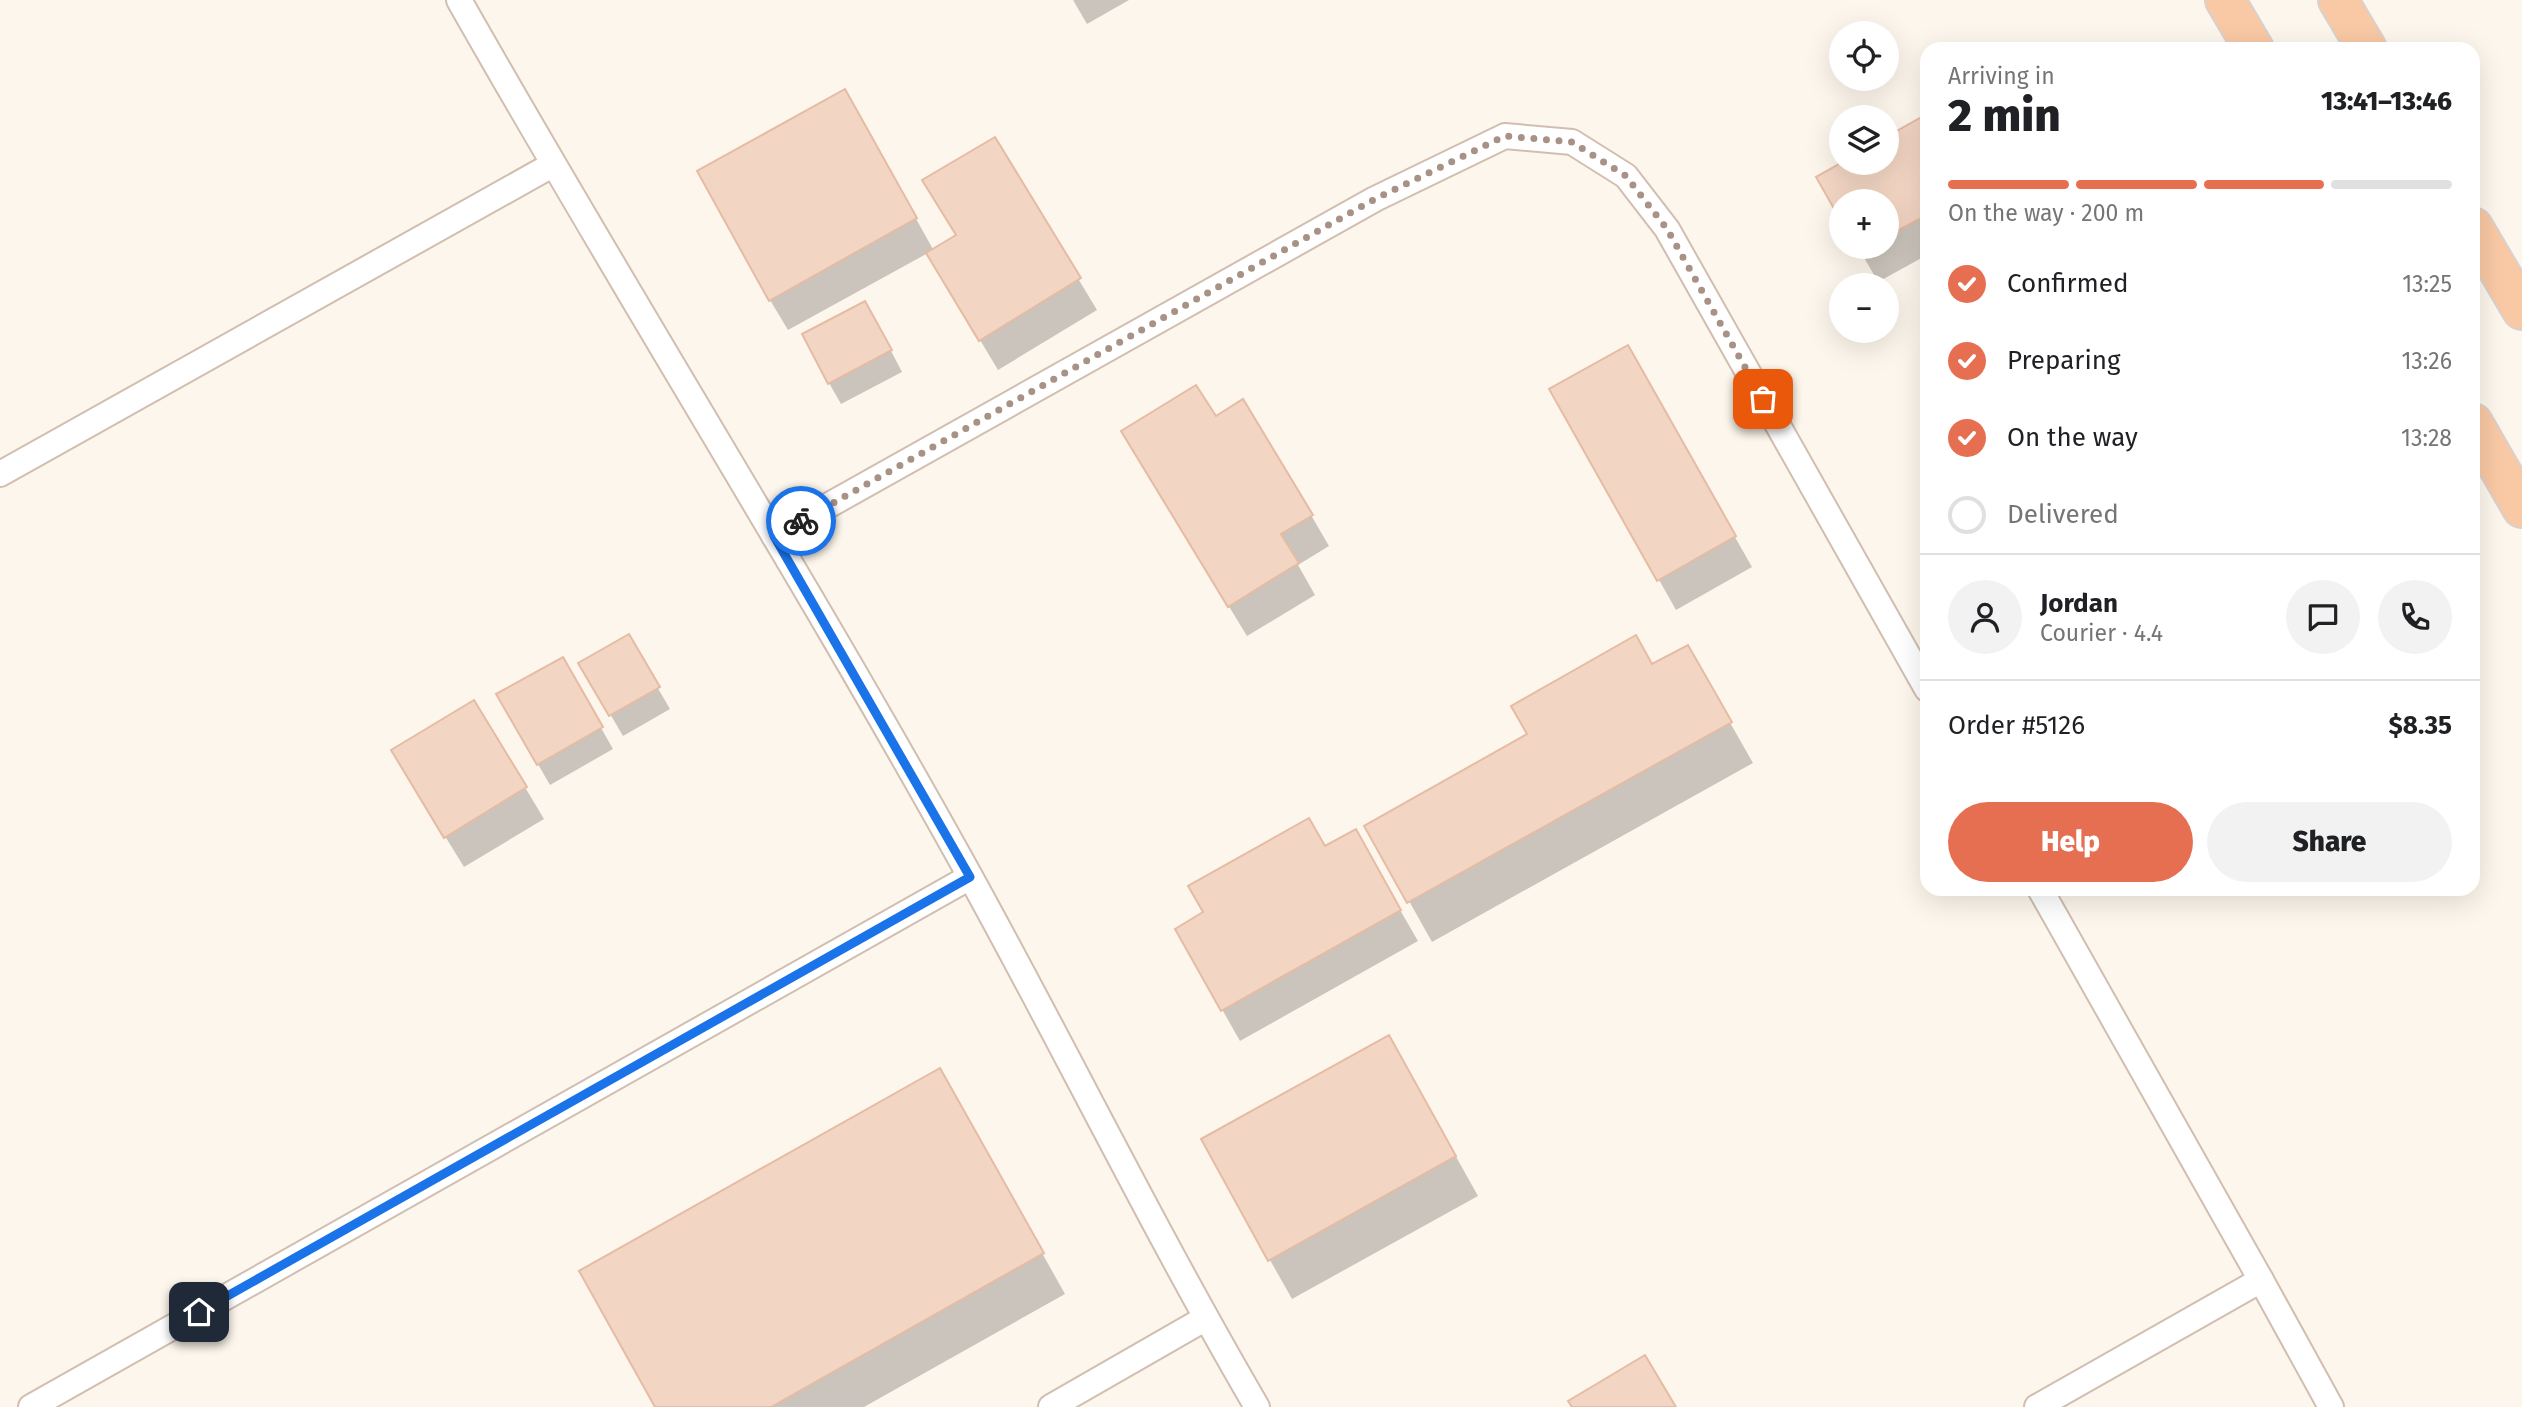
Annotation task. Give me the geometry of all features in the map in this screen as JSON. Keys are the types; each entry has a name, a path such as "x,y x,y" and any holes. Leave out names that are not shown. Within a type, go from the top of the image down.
{"highway":[{"path":"2225,0 2250,42"},
{"path":"2337,0 2363,42"},
{"path":"2480,239 2522,310"},
{"path":"2480,436 2522,508"}],"lane":[{"path":"458,0 552,165 774,536 970,877 1206,1318 1257,1407"},
{"path":"774,536 1375,199 1505,136 1572,142 1626,176 1667,229 1920,677"},
{"path":"0,474 552,165"},
{"path":"31,1407 970,877"},
{"path":"2044,896 2331,1407"},
{"path":"2037,1407 2261,1280"},
{"path":"1051,1407 1206,1318"}],"building":[{"path":"845,89 917,218 769,301 697,171"},
{"path":"1920,118 1920,219 1899,230 1899,189 1829,189 1829,200 1816,177 1829,170 1829,175 1899,175 1899,130"},
{"path":"995,137 1081,278 979,341 926,253 956,235 922,180"},
{"path":"865,301 892,350 828,384 802,334"},
{"path":"1628,345 1736,536 1657,581 1549,389"},
{"path":"1196,385 1216,416 1243,399 1313,515 1281,534 1299,563 1228,607 1121,431"},
{"path":"629,634 660,687 609,716 578,663"},
{"path":"1636,635 1652,664 1688,645 1732,722 1407,903 1364,826 1527,734 1511,706"},
{"path":"563,657 603,727 537,765 496,694"},
{"path":"474,700 527,787 444,838 391,750"},
{"path":"1309,818 1325,846 1356,829 1401,910 1221,1011 1175,929 1203,912 1188,886"},
{"path":"1389,1035 1456,1156 1268,1261 1201,1139"},
{"path":"940,1068 1044,1253 771,1407 655,1407 579,1271"},
{"path":"1645,1355 1676,1407 1572,1407 1568,1401"}],"way so far":[{"path":"801,521 1375,199 1505,136 1572,142 1626,176 1667,229 1763,399"}],"route":[{"path":"199,1312 970,877 774,536 801,521"}]}
